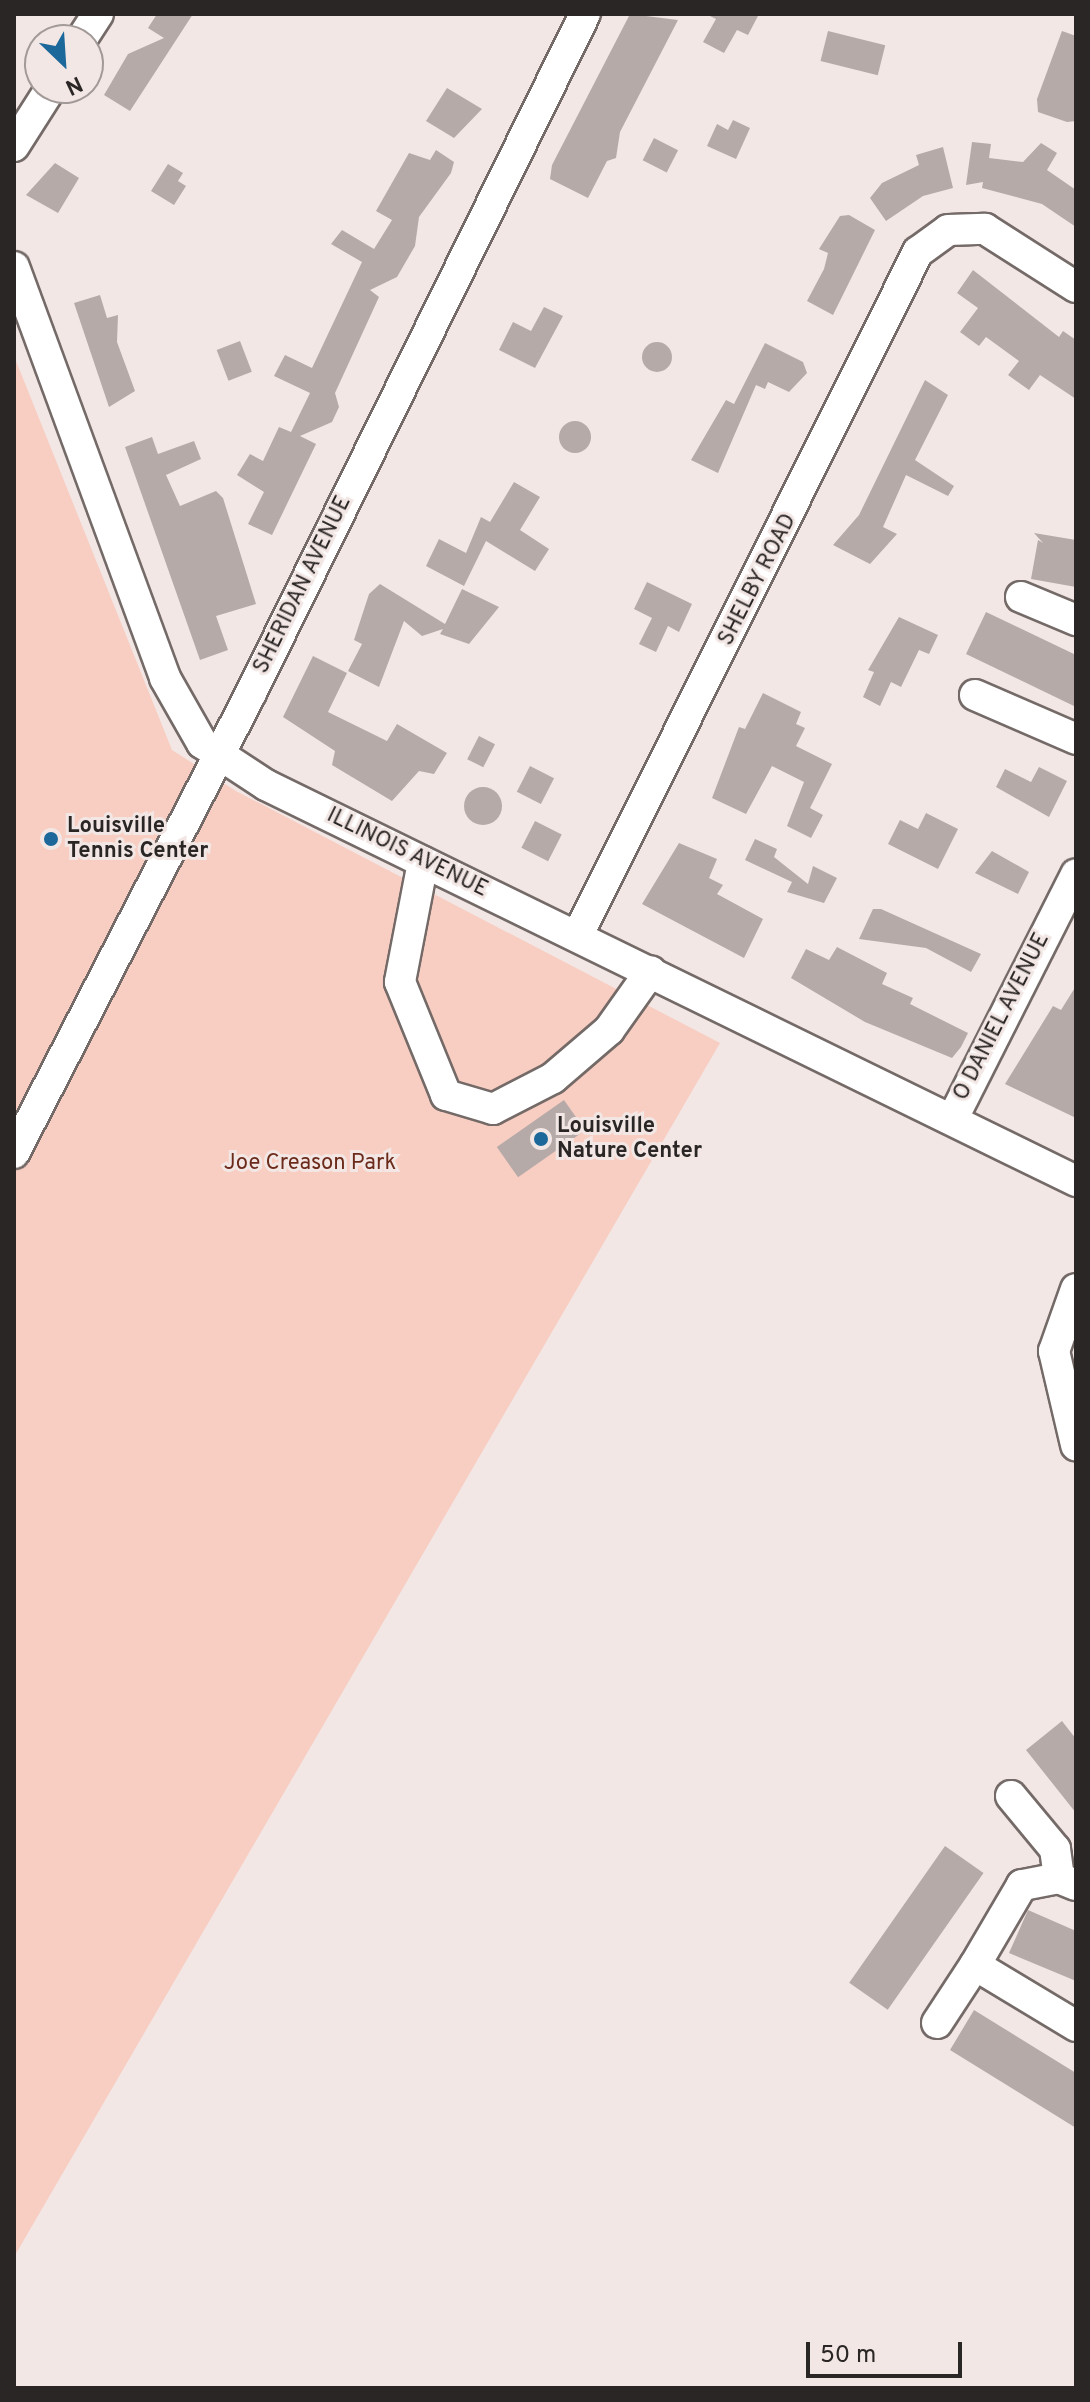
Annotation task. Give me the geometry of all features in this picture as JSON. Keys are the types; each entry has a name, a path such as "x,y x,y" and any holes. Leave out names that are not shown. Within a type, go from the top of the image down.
{"street":[{"name":"SHERIDAN AVENUE","path":"14,1153 218,756 585,14"},
{"path":"14,146 41,104"},
{"name":"SHELBY ROAD","path":"579,933 838,423 880,324 918,252 942,233 964,227 998,234 1076,287"},
{"name":"ILLINOIS AVENUE","path":"14,267 165,678 188,725 218,756 423,862 579,933 1076,1181"},
{"path":"1021,597 1076,620"},
{"path":"975,695 1076,739"},
{"path":"423,862 400,982 446,1095 493,1109 553,1078 609,1030 651,971"},
{"name":"O DANIEL AVENUE","path":"953,1118 1076,874"},
{"path":"1076,1289 1054,1351 1076,1445"},
{"path":"937,2023 1022,1885 1067,1882 1055,1849 1011,1796"},
{"path":"975,1965 1076,2026"}],"green space":[{"name":"Joe Creason Park","path":"14,356 172,750 236,791 720,1043 14,2257"}],"building":[{"path":"157,14 193,14 130,111 104,95 128,54 164,38 148,28"},
{"path":"630,14 678,20 620,132 616,158 607,161 588,198 550,179 552,165"},
{"path":"706,14 759,14 748,35 737,30 724,53 703,42 716,19"},
{"path":"828,31 885,45 878,75 821,61"},
{"path":"1062,31 1076,36 1076,121 1067,122 1038,112 1037,99"},
{"path":"447,88 482,109 454,138 426,121"},
{"path":"733,120 750,128 736,159 707,146 717,124 728,130"},
{"path":"654,138 678,150 667,173 643,160"},
{"path":"972,142 991,144 989,158 1023,162 1041,143 1057,153 1047,170 1076,190 1076,227 1042,204 982,188 983,182 966,185"},
{"path":"943,147 953,188 923,196 886,221 870,198 882,183 919,165 916,155"},
{"path":"436,150 454,162 451,173 419,217 415,246 397,277 370,290 379,297 335,393 339,407 332,422 300,436 316,444 272,535 248,524 264,492 237,475 250,454 263,461 279,427 291,432 310,393 274,376 285,355 312,368 362,262 331,244 342,230 374,249 392,220 376,211 409,153 430,160"},
{"path":"55,163 79,178 58,213 26,195"},
{"path":"168,164 183,173 178,181 186,186 174,205 151,191"},
{"path":"849,215 875,230 833,315 807,301 824,269 828,253 819,249 840,216"},
{"path":"973,270 1059,337 1063,331 1076,340 1076,399 1040,375 1029,390 1008,375 1019,361 986,337 979,346 960,332 978,308 957,293"},
{"path":"100,295 107,318 118,315 117,342 135,391 109,407 74,303"},
{"path":"544,307 563,316 535,368 499,350 513,322 531,331"},
{"path":"240,341 252,372 228,381 217,350"},
{"path":"657,342 663,343 671,351 671,363 663,371 657,372 651,371 643,363 642,357 643,351 651,343"},
{"path":"765,343 803,362 807,373 789,392 768,382 765,389 756,385 718,473 691,460 726,400 734,404"},
{"path":"925,380 948,395 915,460 954,486 948,496 906,475 883,527 897,534 870,564 833,545 859,515"},
{"path":"575,421 586,426 591,437 586,448 575,453 564,448 559,437 564,426"},
{"path":"152,437 158,454 194,441 201,459 166,475 180,506 216,491 223,498 256,604 216,616 228,650 200,660 125,447"},
{"path":"514,482 540,497 520,530 549,549 535,571 486,541 464,586 426,566 439,539 466,553 481,517 490,522"},
{"path":"1034,533 1076,540 1076,587 1031,579 1038,540 1043,543"},
{"path":"647,582 692,604 679,632 668,626 656,652 639,644 652,618 634,609"},
{"path":"380,584 445,624 462,589 499,607 469,644 440,634 443,629 422,636 404,621 379,687 348,671 362,644 354,640 369,594"},
{"path":"986,612 1076,655 1076,707 966,654"},
{"path":"899,617 938,635 929,654 919,650 901,687 891,682 880,706 863,697 874,672 868,670"},
{"path":"313,656 347,673 328,712 387,741 397,724 447,753 434,774 419,771 392,801 332,765 335,751 283,717"},
{"path":"763,693 801,712 796,724 805,728 796,746 832,764 810,808 823,815 811,838 787,826 804,782 772,766 746,814 712,798 739,727 745,729"},
{"path":"479,736 495,744 483,767 467,759"},
{"path":"530,766 554,778 541,804 517,792"},
{"path":"1039,767 1067,781 1049,817 996,787 1005,769 1031,782"},
{"path":"483,787 497,792 502,806 497,820 483,825 469,820 464,806 469,792"},
{"path":"926,813 958,829 938,869 888,844 900,820 918,829"},
{"path":"535,821 562,835 548,861 521,848"},
{"path":"755,839 777,849 774,857 808,884 813,866 837,878 824,903 787,892 792,882 745,860"},
{"path":"679,843 717,859 709,878 723,885 717,894 763,919 744,958 642,904"},
{"path":"992,851 1029,872 1018,894 975,873"},
{"path":"873,909 881,909 981,954 971,972 926,948 859,939"},
{"path":"837,947 887,973 882,984 913,998 910,1004 968,1033 952,1058 865,1022 791,978 806,949 829,960"},
{"path":"1076,986 1076,1118 1005,1084 1053,1006 1061,1010"},
{"name":"Louisville Nature Center","path":"564,1100 585,1130 518,1177 497,1147"},
{"path":"1062,1721 1076,1739 1076,1813 1026,1750"},
{"path":"945,1846 984,1873 888,2010 849,1983"},
{"path":"1028,1910 1076,1931 1076,1981 1009,1953"},
{"path":"974,2010 1076,2073 1076,2128 950,2050"}],"place":[{"name":"Louisville Tennis Center","path":"51,839"},
{"name":"Louisville Nature Center","path":"541,1139"}]}
